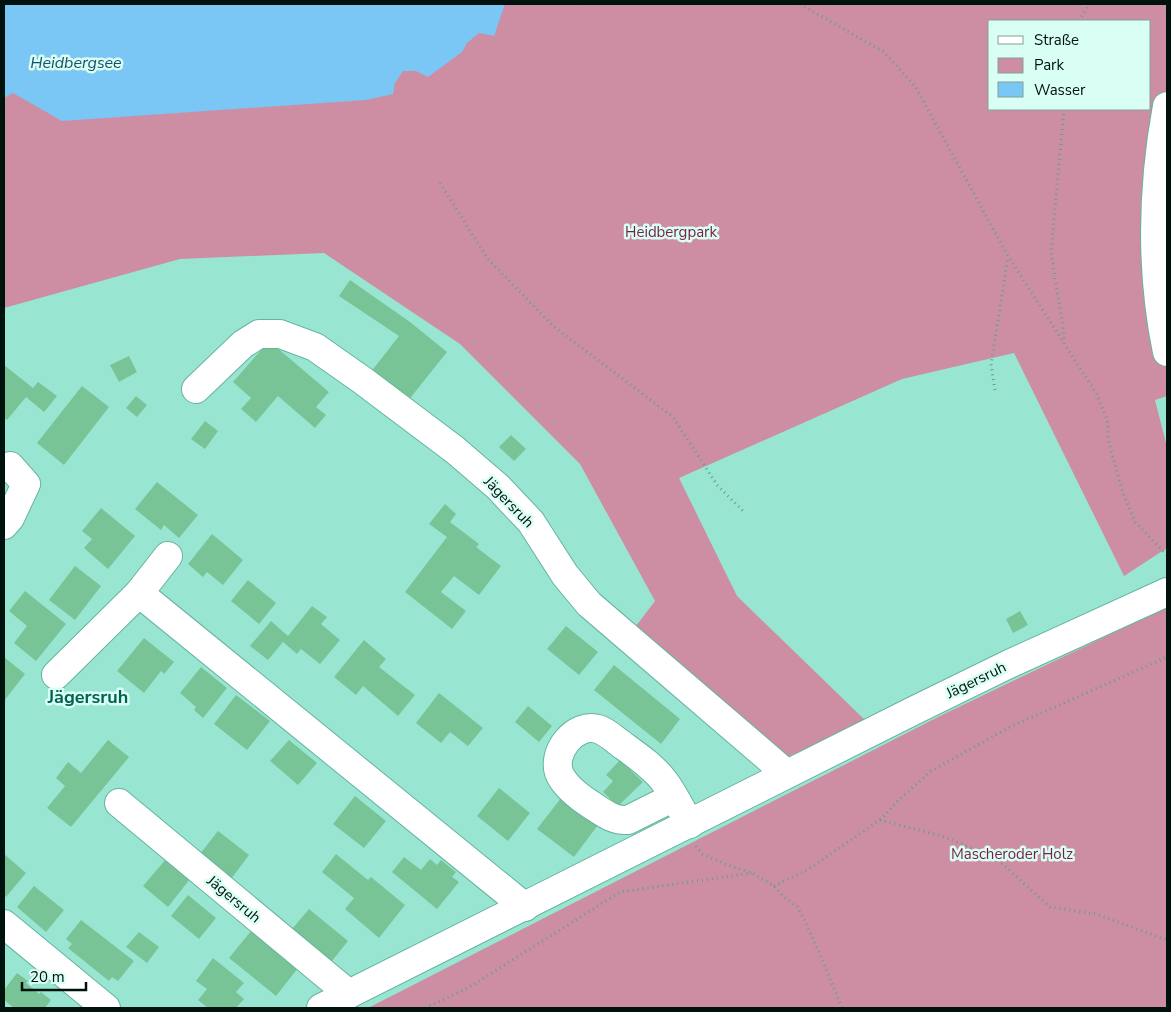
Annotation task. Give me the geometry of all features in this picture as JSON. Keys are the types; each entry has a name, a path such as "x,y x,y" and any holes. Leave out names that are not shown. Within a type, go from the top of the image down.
{"street":[{"path":"1167,106 1158,160 1154,213 1158,299 1167,352"},
{"name":"Jägersruh","path":"196,389 243,344 259,334 280,334 315,347 455,450 498,487 531,522 565,575 588,604 787,774"},
{"path":"4,525 10,518 26,484 10,466"},
{"path":"56,675 139,593 168,556"},
{"name":"Jägersruh","path":"321,1008 999,669 1167,592"},
{"path":"139,593 525,907"},
{"path":"674,797 686,826"},
{"name":"Jägersruh","path":"119,803 349,994"},
{"path":"4,924 106,1008"}],"path":[{"path":"800,4 884,52 915,86 1008,256 1096,393 1107,419 1110,443 1123,493 1135,522 1167,555"},
{"path":"1080,20 1088,4"},
{"path":"1064,110 1052,252 1065,344"},
{"path":"440,183 488,259 554,327 673,417 716,484 743,512"},
{"path":"995,390 991,364 1008,256"},
{"path":"774,886 808,870 880,820 931,771 1010,727 1167,657"},
{"path":"880,820 942,836 996,858 1050,907 1096,914 1167,940"},
{"path":"686,826 702,854 752,873 774,886 784,897 798,907 842,1008"},
{"path":"425,1008 468,988 620,892 752,873"}],"green space":[{"name":"Heidbergpark","path":"4,4 1167,4 1167,396 1155,400 1167,447 1167,548 1124,576 1014,353 902,379 679,478 737,596 866,721 783,759 636,626 655,601 580,464 460,344 324,253 180,259 4,308"},
{"name":"Mascheroder Holz","path":"1167,607 1167,1008 368,1008 940,716"}],"water":[{"name":"Heidbergsee","path":"4,4 505,4 494,36 479,33 467,43 462,52 428,77 416,71 403,71 395,83 393,94 366,100 62,121 13,93 4,98"}],"building":[{"path":"350,280 410,322 447,352 407,402 370,373 399,336 339,296"},
{"path":"269,341 329,392 316,407 326,415 315,428 278,396 256,422 241,409 251,398 233,382"},
{"path":"129,356 137,372 119,382 110,365"},
{"path":"4,365 33,388 38,382 57,396 44,412 26,397 7,420 4,418"},
{"path":"82,386 109,407 64,465 37,443"},
{"path":"136,396 147,405 137,417 126,408"},
{"path":"205,421 218,431 205,449 191,439"},
{"path":"511,435 526,449 514,461 499,447"},
{"path":"157,482 198,515 179,538 164,525 161,530 135,509"},
{"path":"445,504 456,514 450,522 479,544 476,547 501,566 479,595 454,576 441,592 466,611 452,629 405,592 447,537 429,524"},
{"path":"101,508 135,536 108,569 84,548 92,539 82,531"},
{"path":"212,534 243,560 223,585 207,572 203,577 188,564"},
{"path":"75,566 101,586 75,620 49,600"},
{"path":"248,580 276,603 259,624 231,601"},
{"path":"25,591 66,624 36,661 14,643 27,626 9,611"},
{"path":"312,606 327,617 321,624 340,640 320,664 301,649 297,654 283,642 268,660 250,646 271,621 288,636"},
{"path":"1020,611 1028,625 1013,633 1006,619"},
{"path":"566,626 598,652 579,675 547,649"},
{"path":"144,638 174,662 164,674 161,671 144,693 117,671"},
{"path":"364,640 386,659 379,667 415,695 398,716 363,686 356,695 334,677"},
{"path":"4,657 25,674 4,701"},
{"path":"614,665 680,719 661,744 594,690"},
{"path":"201,667 227,688 203,718 194,710 196,707 180,693"},
{"path":"439,693 483,728 468,746 450,732 441,743 416,723"},
{"path":"236,695 270,721 247,750 214,724"},
{"path":"528,706 552,726 539,742 515,722"},
{"path":"108,740 129,757 71,827 47,808 65,786 56,778 68,762 81,773"},
{"path":"289,740 317,763 298,785 270,761"},
{"path":"620,760 643,782 618,806 603,792 613,781 606,775"},
{"path":"499,788 530,813 508,841 477,816"},
{"path":"355,796 386,821 364,848 333,824"},
{"path":"561,798 598,825 574,857 537,829"},
{"path":"218,831 249,855 231,879 200,854"},
{"path":"4,854 26,873 6,897 4,895"},
{"path":"336,854 368,880 371,877 405,905 379,938 345,909 354,898 322,872"},
{"path":"404,857 421,870 430,859 437,865 441,860 456,872 452,877 459,882 437,909 392,872"},
{"path":"166,859 190,879 168,907 143,886"},
{"path":"34,886 64,910 46,932 17,907"},
{"path":"188,895 216,918 199,939 171,916"},
{"path":"309,909 348,941 332,961 292,929"},
{"path":"81,920 134,961 118,981 112,977 109,981 68,948 72,944 66,939"},
{"path":"251,931 298,968 276,996 229,958"},
{"path":"139,932 159,947 147,963 126,947"},
{"path":"213,958 244,983 236,992 244,999 236,1008 208,1008 198,1000 207,989 196,981"},
{"path":"17,973 28,981 26,983 39,994 41,992 51,1000 45,1008 14,1008 4,1000 4,990"}],"district":[{"name":"Jägersruh","path":"88,697"}]}
